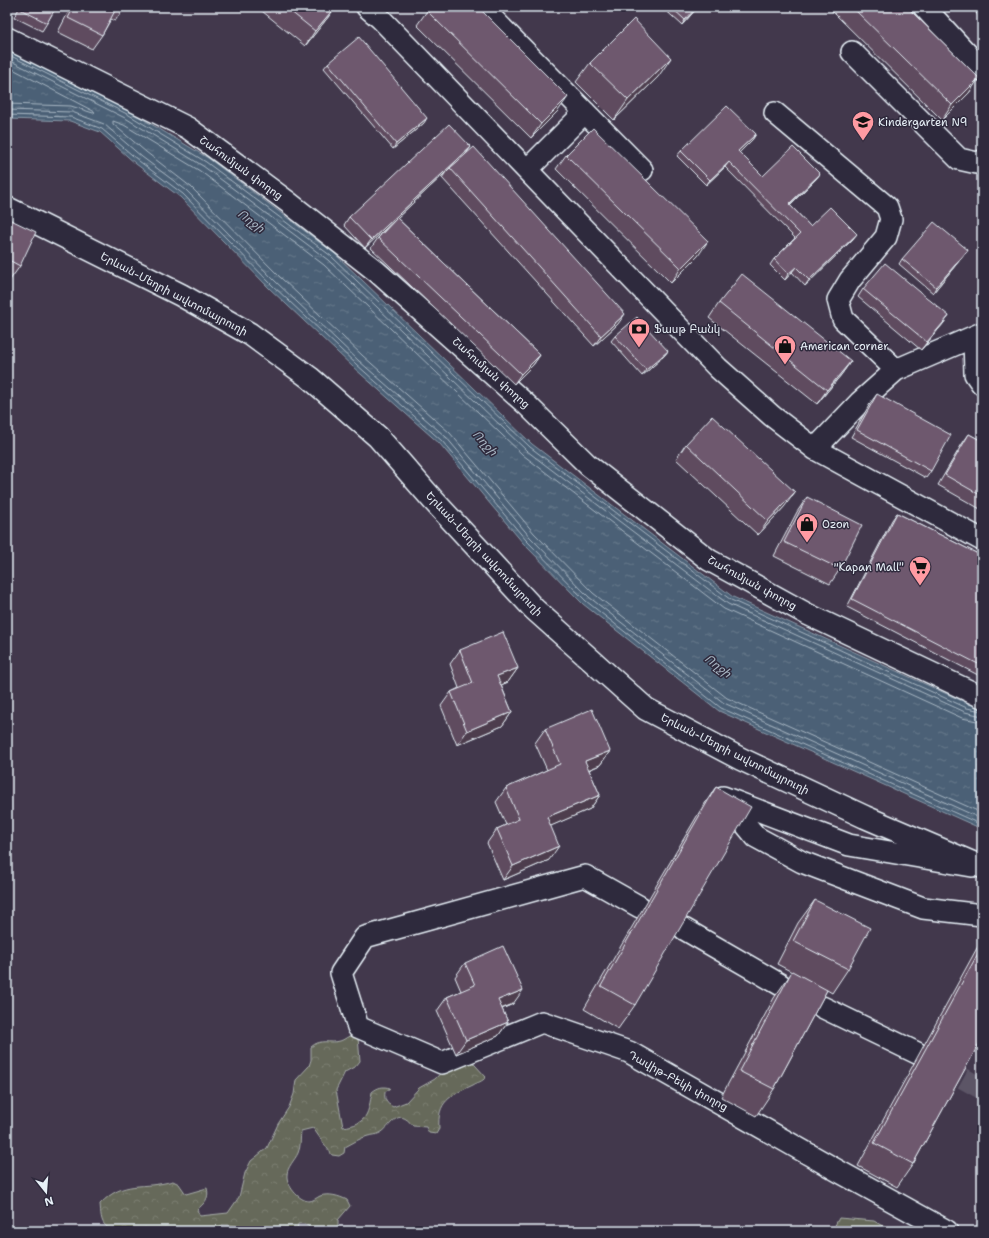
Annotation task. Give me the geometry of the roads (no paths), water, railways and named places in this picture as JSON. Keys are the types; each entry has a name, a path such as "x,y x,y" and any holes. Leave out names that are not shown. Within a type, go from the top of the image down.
{"highway":[{"name":"Երևան-Մեղրի ավտոմայրուղի","path":"7,208 181,295 250,334 310,378 378,437 433,500 534,609 646,709 741,759 865,817 982,867"}],"street":[{"path":"367,7 380,18 718,368 772,416 815,448 982,540"},
{"path":"924,7 982,70"},
{"path":"491,17 642,170"},
{"name":"Շահումյան փողոց","path":"7,38 188,128 288,202 376,270 527,405 588,465 710,560 807,614 982,697"},
{"path":"852,52 959,159 977,163 982,161"},
{"path":"527,170 585,112"},
{"path":"775,113 887,207 891,220 886,237 850,280 838,300 843,319 896,370"},
{"path":"815,448 860,402 896,370 978,335 975,374 982,384"},
{"path":"982,867 957,865 850,845 723,797 756,837 802,862 923,908 982,915"},
{"name":"Դավիթ-Բեկի փողոց","path":"640,907 585,876 365,937 342,973 358,1027 442,1063 542,1022 629,1052 947,1231"},
{"path":"684,929 781,985"},
{"path":"822,1007 916,1052"}],"water":[{"name":"Ողջի","path":"7,49 131,112 208,158 334,253 532,444 733,597 969,704 982,708 982,829 719,711 583,604 523,543 440,444 353,367 269,288 180,197 136,164 100,132 70,121 7,119"}],"tunnel":[{"path":"936,1063 982,1089"}],"place":[{"name":"Kindergarten N9","path":"863,142"},
{"name":"Ֆասթ Բանկ","path":"639,348"},
{"name":"American corner","path":"785,366"},
{"name":"Ozon","path":"807,544"},
{"name":"\"Kapan Mall\"","path":"920,586"}]}
